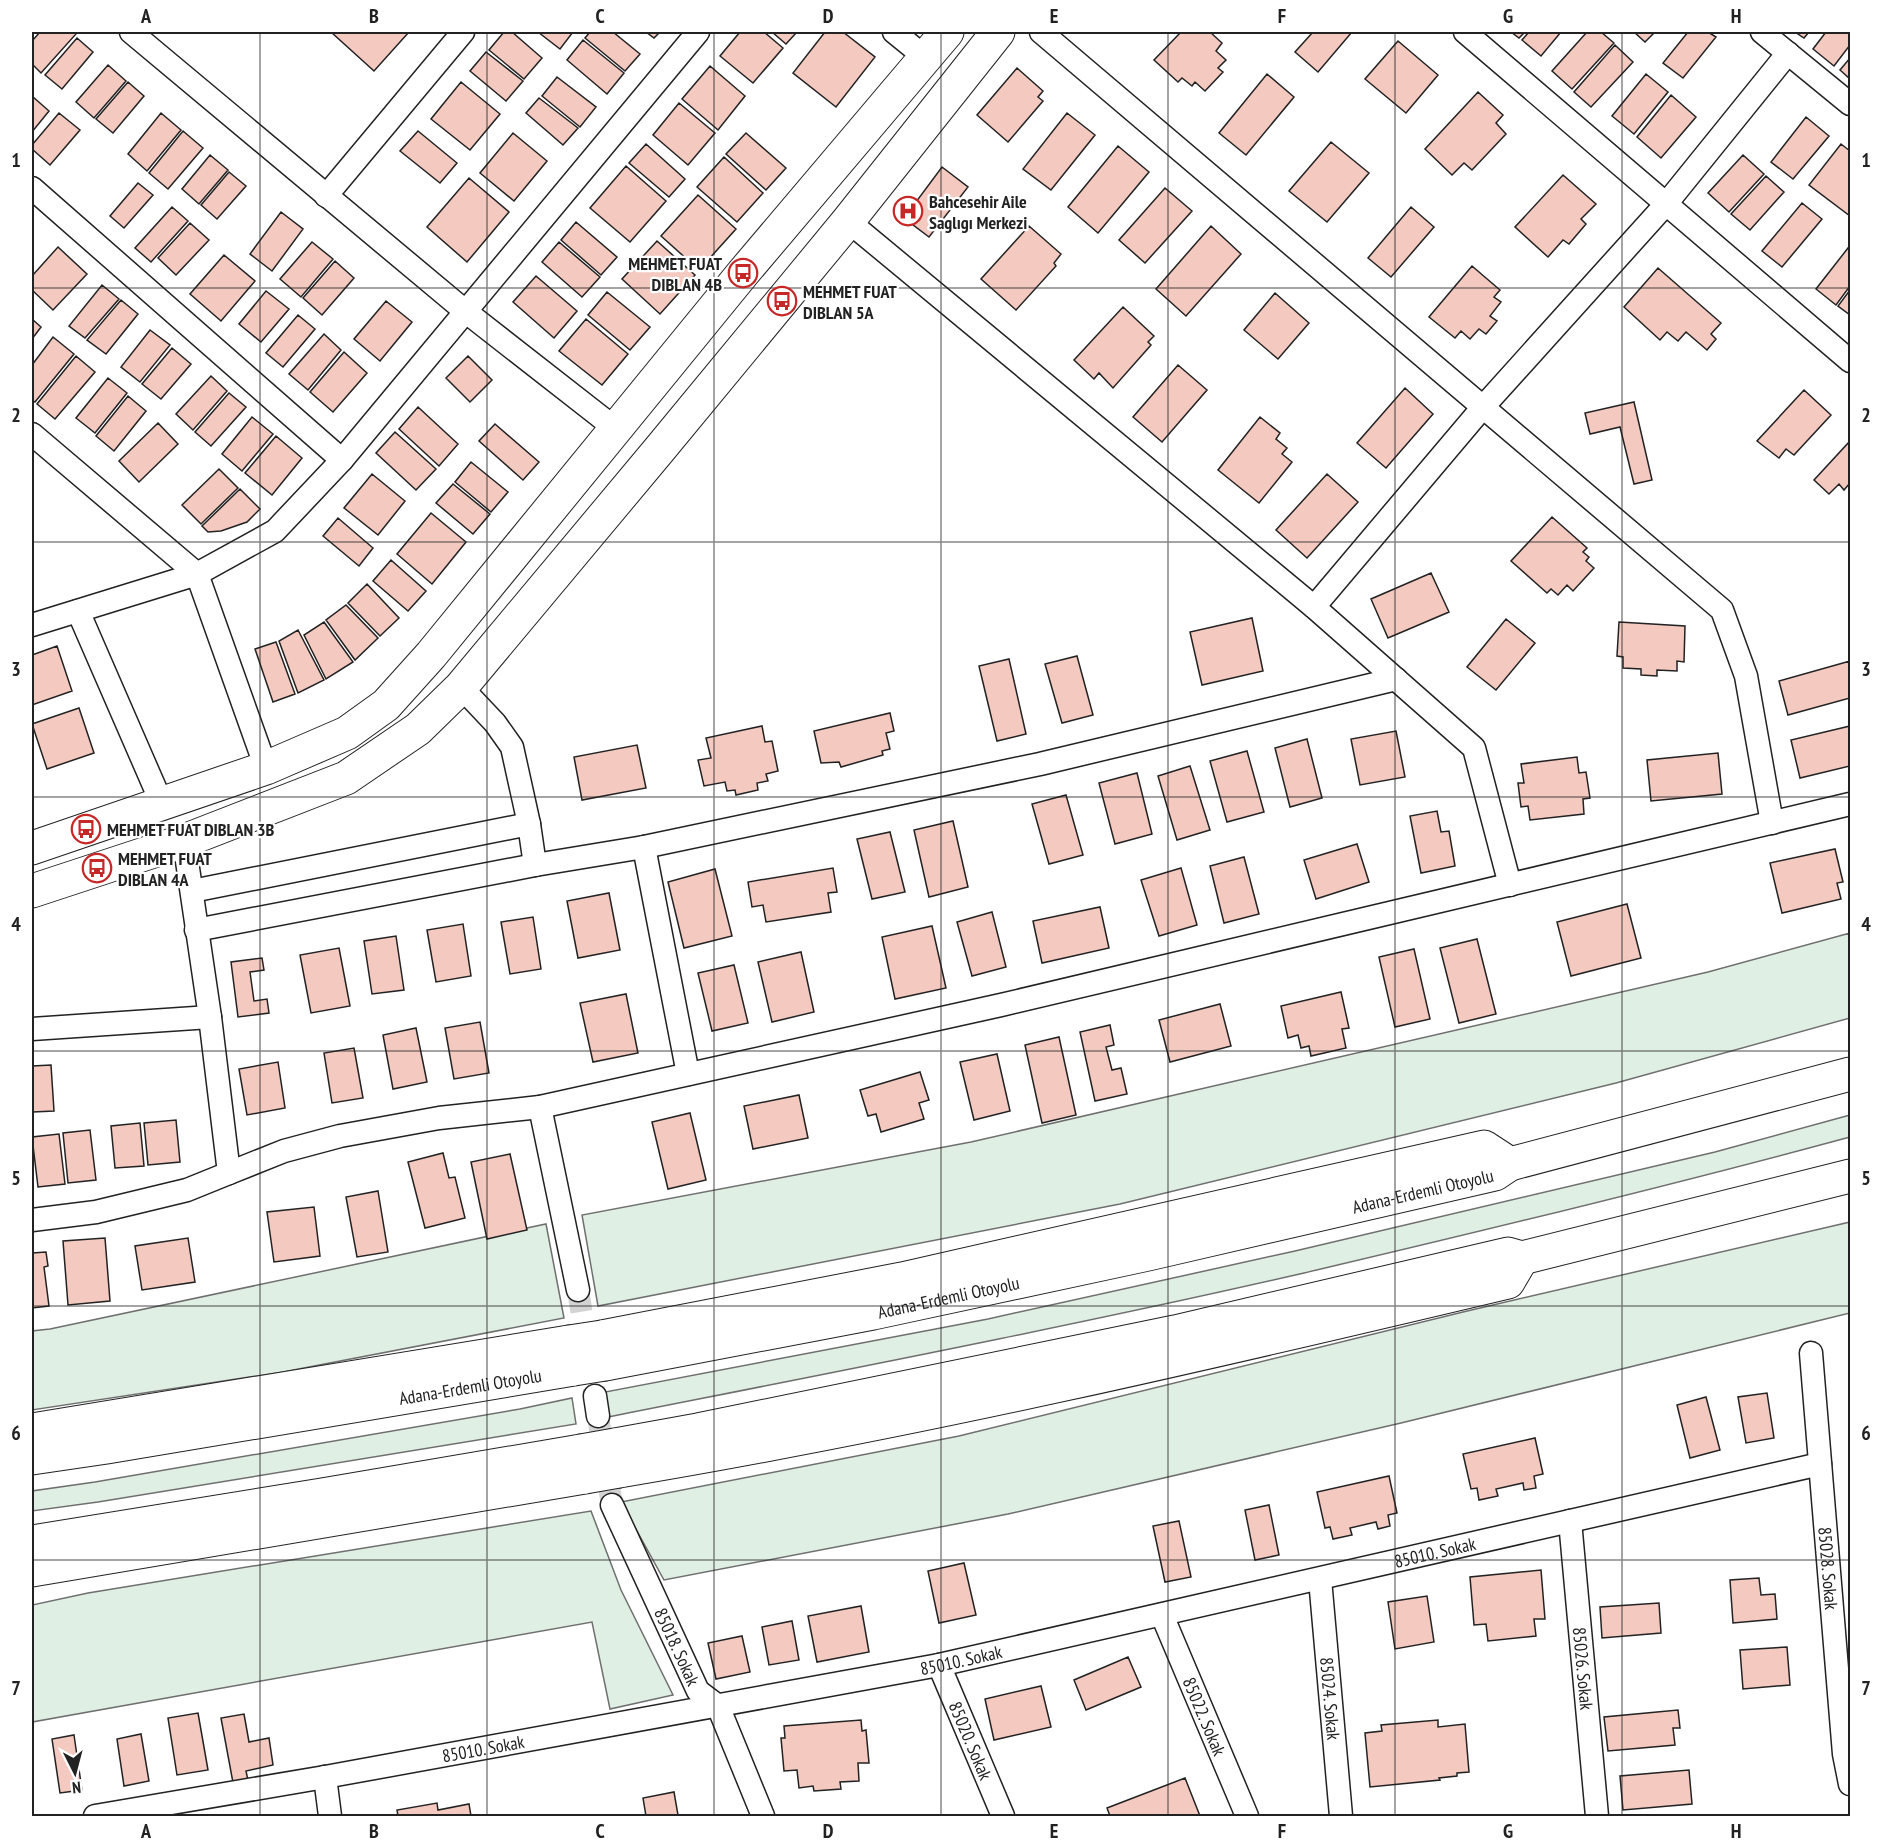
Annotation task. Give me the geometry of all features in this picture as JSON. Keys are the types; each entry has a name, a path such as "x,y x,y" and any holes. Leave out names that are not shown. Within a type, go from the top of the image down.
{"main road":[{"path":"32,848 266,768 347,734 386,705 438,646 751,264 947,32"},
{"path":"32,891 184,842 346,778 418,729 461,687 848,221 998,32"},
{"name":"Adana-Erdemli Otoyolu","path":"32,1458 107,1447 604,1350 902,1279 1484,1147 1510,1164 1851,1074"},
{"path":"32,1570 617,1458 698,1430 1175,1332 1508,1254 1522,1258 1851,1176"},
{"path":"32,1430 571,1356"},
{"path":"32,1542 322,1496 583,1464"}],"street":[{"path":"131,32 465,311 616,429"},
{"path":"326,196 463,32"},
{"path":"32,625 196,574 275,531 342,460 698,32"},
{"path":"894,32 926,58"},
{"path":"1041,32 1722,610 1746,676 1772,823"},
{"path":"1465,32 1851,361"},
{"path":"1762,32 1851,104"},
{"path":"1314,607 1483,406 1666,204 1788,53"},
{"path":"32,188 342,460"},
{"path":"848,221 1314,607 1474,748 1510,885"},
{"path":"32,434 196,574 266,768"},
{"path":"78,610 162,804"},
{"path":"196,930 644,847 1041,764 1396,679"},
{"path":"461,687 495,723 512,747 529,824 535,866"},
{"path":"32,1220 108,1209 187,1190 284,1151 340,1136 439,1118 540,1107 1001,1005 1851,804"},
{"path":"192,891 529,824"},
{"path":"184,842 210,1017 229,1173"},
{"path":"644,847 688,1074"},
{"path":"32,1029 210,1017"},
{"path":"540,1107 578,1290"},
{"name":"85028. Sokak","path":"1811,1353 1844,1754 1851,1784"},
{"name":"85010. Sokak","path":"94,1816 325,1777 939,1665 1820,1464"},
{"name":"85018. Sokak","path":"612,1505 698,1691 718,1706 763,1816"},
{"name":"85026. Sokak","path":"1570,1521 1597,1816"},
{"name":"85024. Sokak","path":"1320,1579 1341,1816"},
{"name":"85022. Sokak","path":"1162,1615 1247,1816"},
{"name":"85020. Sokak","path":"939,1665 1003,1816"},
{"path":"325,1777 330,1816"}],"green space":[{"path":"1850,933 1850,1018 1616,1083 1120,1204 598,1306 582,1215 971,1142 1708,972"},
{"path":"1850,1115 1850,1137 1509,1224 1304,1273 1130,1311 608,1417 605,1392 988,1319 1295,1251 1715,1152"},
{"path":"1850,1222 1850,1313 1401,1423 1008,1514 664,1580 621,1502 959,1436 1463,1312"},
{"path":"546,1224 564,1318 283,1372 32,1410 32,1331"},
{"path":"572,1398 576,1424 32,1511 32,1491 520,1409"},
{"path":"591,1511 621,1590 673,1695 610,1709 592,1622 32,1722 32,1605 88,1593"}],"building":[{"path":"40,32 73,32 76,34 41,73 32,64 32,41"},
{"path":"331,32 409,32 374,71"},
{"path":"504,32 512,32 542,58 524,79 489,50"},
{"path":"538,32 573,32 560,49"},
{"path":"590,32 613,32 640,54 625,71 585,38"},
{"path":"646,32 660,32 654,38"},
{"path":"740,32 764,32 783,48 753,83 720,56"},
{"path":"772,32 797,32 786,44"},
{"path":"825,32 843,32 875,57 836,107 793,73"},
{"path":"1181,32 1210,32 1222,43 1216,51 1226,60 1218,68 1223,72 1205,91 1195,82 1192,86 1182,78 1178,82 1154,60"},
{"path":"1313,32 1352,32 1318,72 1295,52"},
{"path":"1511,32 1525,32 1519,38"},
{"path":"1529,32 1561,32 1541,56 1522,40"},
{"path":"1587,32 1601,32 1614,43 1572,89 1552,71"},
{"path":"1634,32 1655,32 1645,42"},
{"path":"1688,32 1708,32 1716,37 1683,78 1663,63"},
{"path":"1795,32 1809,32 1804,38"},
{"path":"1826,32 1850,32 1850,45 1834,66 1813,49"},
{"path":"77,38 93,52 62,89 45,75"},
{"path":"583,40 624,73 607,94 567,60"},
{"path":"1398,41 1438,75 1406,113 1365,79"},
{"path":"1615,45 1633,62 1591,107 1574,92"},
{"path":"486,52 523,81 506,101 470,71"},
{"path":"1850,58 1850,79 1840,70"},
{"path":"108,65 126,81 94,118 76,102"},
{"path":"710,66 745,96 718,130 682,99"},
{"path":"1017,68 1043,91 1038,97 1043,101 1008,142 977,115"},
{"path":"1267,74 1294,97 1246,155 1219,133"},
{"path":"1646,74 1668,92 1634,134 1612,116"},
{"path":"557,77 596,107 580,127 542,96"},
{"path":"128,82 144,96 113,133 96,119"},
{"path":"461,82 500,114 470,150 431,119"},
{"path":"1478,92 1503,115 1496,123 1506,134 1472,170 1464,163 1452,175 1425,149"},
{"path":"1671,95 1696,117 1661,158 1637,137"},
{"path":"32,96 49,111 32,132"},
{"path":"539,98 578,128 563,145 526,113"},
{"path":"679,103 715,133 688,165 653,135"},
{"path":"59,113 80,130 50,165 32,149 32,145"},
{"path":"161,113 181,130 147,171 128,154"},
{"path":"1067,113 1095,135 1051,190 1023,169"},
{"path":"1806,117 1829,136 1793,179 1771,162"},
{"path":"183,131 203,148 168,189 149,173"},
{"path":"418,131 457,163 440,183 400,151"},
{"path":"513,133 547,161 514,201 480,173"},
{"path":"746,133 786,168 766,190 726,154"},
{"path":"1331,142 1369,173 1327,222 1289,191"},
{"path":"646,144 685,179 669,197 629,163"},
{"path":"1841,144 1850,151 1850,216 1809,185"},
{"path":"1118,146 1149,172 1098,233 1068,207"},
{"path":"210,155 228,170 199,204 182,189"},
{"path":"1743,155 1764,174 1729,212 1708,193"},
{"path":"724,157 763,193 737,222 697,187"},
{"path":"626,166 666,201 630,242 590,208"},
{"path":"942,167 968,187 929,237 904,218"},
{"path":"229,172 246,186 217,219 201,205"},
{"path":"1563,175 1596,204 1581,219 1586,224 1569,244 1563,240 1548,257 1515,227"},
{"path":"1766,176 1784,192 1750,230 1731,214"},
{"path":"469,178 509,212 467,262 427,227"},
{"path":"138,183 153,195 124,228 110,216"},
{"path":"1165,188 1192,211 1145,263 1119,240"},
{"path":"698,195 736,229 699,270 661,236"},
{"path":"1802,203 1822,219 1782,267 1762,251"},
{"path":"172,207 188,221 151,262 135,248"},
{"path":"1411,207 1434,227 1391,277 1368,258"},
{"path":"281,212 303,229 272,271 250,254"},
{"path":"576,222 617,257 601,275 561,240"},
{"path":"190,223 209,240 176,275 158,258"},
{"path":"1029,226 1061,254 1054,263 1056,266 1016,310 981,279"},
{"path":"1211,226 1241,254 1186,316 1156,289"},
{"path":"657,241 695,275 660,314 622,279"},
{"path":"312,242 333,259 301,297 280,279"},
{"path":"559,242 600,277 582,297 542,262"},
{"path":"58,247 87,274 53,310 32,290 32,276"},
{"path":"1848,248 1850,249 1850,286 1836,305 1816,289"},
{"path":"224,255 255,281 221,321 190,294"},
{"path":"335,261 354,278 322,315 303,298"},
{"path":"1472,266 1500,290 1494,297 1501,302 1490,316 1497,321 1486,334 1479,329 1470,339 1461,331 1455,338 1429,317"},
{"path":"1658,268 1721,323 1711,334 1716,339 1707,350 1686,332 1678,341 1667,332 1660,340 1624,307"},
{"path":"536,276 577,311 554,338 513,302"},
{"path":"102,285 119,299 85,338 69,326"},
{"path":"1850,290 1850,315 1838,306"},
{"path":"266,291 289,309 261,342 239,324"},
{"path":"607,292 650,327 630,350 588,315"},
{"path":"1275,293 1309,323 1278,359 1244,330"},
{"path":"121,300 138,314 106,354 87,340"},
{"path":"386,301 412,322 380,361 354,339"},
{"path":"1123,307 1154,336 1148,342 1151,345 1113,388 1099,373 1094,379 1074,360"},
{"path":"298,315 315,329 283,367 266,353"},
{"path":"32,319 41,327 32,339"},
{"path":"586,319 628,354 602,385 559,351"},
{"path":"150,330 170,345 140,382 121,367"},
{"path":"324,334 341,350 308,390 289,374"},
{"path":"53,337 74,354 35,402 32,400 32,365"},
{"path":"172,348 191,364 161,399 142,384"},
{"path":"344,352 367,373 333,412 310,392"},
{"path":"76,356 95,372 55,419 37,404"},
{"path":"468,356 492,380 470,402 446,378"},
{"path":"1178,365 1207,390 1162,442 1133,417"},
{"path":"211,376 227,391 193,430 176,414"},
{"path":"108,378 127,393 95,433 76,418"},
{"path":"1405,388 1433,414 1386,468 1357,443"},
{"path":"1804,390 1831,415 1794,455 1786,449 1779,458 1757,441"},
{"path":"229,393 246,407 211,446 195,432"},
{"path":"128,396 146,411 114,451 96,436"},
{"path":"1634,402 1652,480 1634,484 1620,427 1590,434 1585,413"},
{"path":"418,407 458,444 439,466 399,429"},
{"path":"252,417 273,434 242,471 222,454"},
{"path":"1260,417 1280,433 1276,439 1287,448 1282,454 1292,462 1259,503 1218,470"},
{"path":"158,423 178,444 139,482 119,461"},
{"path":"495,424 539,462 523,480 479,441"},
{"path":"395,432 436,469 416,490 376,453"},
{"path":"276,436 302,458 272,495 245,473"},
{"path":"1850,441 1850,483 1844,490 1839,484 1829,494 1814,480"},
{"path":"471,462 508,492 491,512 455,482"},
{"path":"219,469 238,488 201,524 182,505"},
{"path":"372,474 405,501 378,535 344,508"},
{"path":"1327,474 1358,502 1307,558 1276,530"},
{"path":"453,484 490,514 473,534 436,503"},
{"path":"240,489 260,509 247,522 221,531 208,532 202,526"},
{"path":"431,513 466,542 432,584 397,554"},
{"path":"1552,517 1587,548 1583,552 1589,557 1586,561 1594,568 1573,591 1567,585 1558,595 1551,589 1547,593 1511,561"},
{"path":"338,518 373,548 359,566 323,536"},
{"path":"391,560 426,591 408,611 373,581"},
{"path":"1431,573 1449,612 1388,638 1371,599"},
{"path":"367,584 399,618 380,636 348,603"},
{"path":"346,605 378,638 355,660 326,620"},
{"path":"1252,618 1263,671 1202,685 1190,632"},
{"path":"1506,619 1535,643 1496,690 1467,667"},
{"path":"324,622 353,662 326,679 304,635"},
{"path":"1619,622 1685,626 1684,662 1677,661 1677,671 1657,670 1657,676 1641,675 1641,669 1623,668 1623,657 1617,656"},
{"path":"298,630 324,680 298,693 279,641"},
{"path":"276,642 295,694 273,702 255,649"},
{"path":"57,646 72,691 32,705 32,655"},
{"path":"1077,656 1093,715 1062,723 1045,664"},
{"path":"1009,659 1026,734 997,741 979,666"},
{"path":"1850,661 1850,698 1788,715 1779,681"},
{"path":"79,708 94,753 47,769 32,724"},
{"path":"890,713 894,731 886,733 890,749 882,751 883,755 841,767 839,762 821,763 814,731"},
{"path":"762,726 765,742 772,741 778,771 766,774 768,781 757,783 758,790 736,795 735,790 727,791 725,782 704,786 698,760 711,758 706,738"},
{"path":"1850,726 1850,766 1800,778 1791,740"},
{"path":"1396,731 1405,777 1360,785 1351,739"},
{"path":"1307,739 1322,798 1290,807 1275,748"},
{"path":"637,745 646,788 582,800 574,757"},
{"path":"1247,751 1264,812 1227,822 1210,761"},
{"path":"1718,753 1722,794 1651,801 1647,760"},
{"path":"1577,757 1579,773 1586,772 1590,798 1583,799 1584,814 1530,820 1528,806 1521,807 1518,783 1524,783 1521,764"},
{"path":"1190,766 1210,830 1177,840 1158,776"},
{"path":"1137,773 1152,834 1115,844 1099,783"},
{"path":"1066,795 1083,855 1049,864 1032,804"},
{"path":"1437,811 1441,832 1449,831 1455,866 1421,873 1410,816"},
{"path":"953,821 968,887 929,897 914,830"},
{"path":"890,832 905,892 872,899 857,839"},
{"path":"1357,844 1369,882 1316,899 1304,860"},
{"path":"1835,849 1843,882 1837,883 1841,899 1782,913 1770,863"},
{"path":"1244,857 1259,914 1224,923 1210,866"},
{"path":"833,868 837,892 828,893 831,912 766,922 763,905 752,907 748,882"},
{"path":"1181,868 1197,925 1159,936 1141,880"},
{"path":"715,869 732,936 684,948 668,882"},
{"path":"609,893 620,950 578,958 567,901"},
{"path":"1627,904 1641,958 1571,976 1557,922"},
{"path":"1100,907 1109,948 1042,963 1033,921"},
{"path":"992,912 1006,967 972,976 957,922"},
{"path":"533,917 541,969 510,974 501,922"},
{"path":"463,924 471,976 436,982 427,930"},
{"path":"932,926 946,988 895,999 882,937"},
{"path":"396,936 404,990 372,994 364,941"},
{"path":"1477,939 1496,1014 1459,1023 1440,948"},
{"path":"339,948 350,1006 311,1013 300,955"},
{"path":"1414,949 1430,1019 1395,1027 1379,957"},
{"path":"801,952 814,1012 772,1022 758,962"},
{"path":"262,958 264,970 250,972 254,1001 267,999 269,1013 238,1017 231,962"},
{"path":"734,965 748,1023 712,1031 698,973"},
{"path":"1341,992 1349,1028 1342,1029 1346,1048 1311,1056 1309,1046 1301,1048 1298,1035 1288,1038 1281,1006"},
{"path":"626,994 638,1053 593,1062 580,1003"},
{"path":"1220,1004 1231,1046 1170,1062 1159,1020"},
{"path":"480,1022 489,1073 454,1079 445,1028"},
{"path":"1110,1025 1114,1045 1106,1047 1112,1070 1121,1068 1127,1094 1095,1101 1080,1032"},
{"path":"416,1028 427,1082 393,1089 383,1035"},
{"path":"1059,1037 1076,1115 1042,1123 1025,1045"},
{"path":"354,1048 363,1098 332,1103 324,1053"},
{"path":"997,1054 1010,1111 974,1120 960,1062"},
{"path":"278,1062 285,1108 247,1115 239,1069"},
{"path":"51,1065 54,1111 33,1112 32,1066"},
{"path":"920,1072 929,1100 919,1103 924,1119 881,1132 876,1114 868,1116 860,1090"},
{"path":"799,1095 808,1138 753,1149 744,1106"},
{"path":"690,1113 706,1180 668,1189 652,1122"},
{"path":"176,1120 180,1162 148,1165 144,1123"},
{"path":"140,1123 144,1166 115,1168 111,1126"},
{"path":"90,1130 96,1180 68,1183 63,1133"},
{"path":"59,1134 65,1184 38,1187 32,1137"},
{"path":"443,1153 449,1178 455,1177 465,1218 425,1228 408,1162"},
{"path":"510,1154 527,1230 487,1239 471,1162"},
{"path":"378,1191 388,1252 357,1257 346,1197"},
{"path":"314,1207 320,1256 274,1262 267,1212"},
{"path":"105,1238 110,1301 68,1305 63,1241"},
{"path":"188,1238 195,1282 142,1290 135,1246"},
{"path":"46,1252 48,1266 44,1267 49,1306 32,1308 32,1253"},
{"path":"1767,1393 1774,1438 1746,1443 1738,1397"},
{"path":"1706,1397 1720,1450 1690,1458 1677,1405"},
{"path":"1535,1438 1543,1474 1534,1476 1536,1488 1524,1490 1523,1483 1496,1489 1498,1496 1479,1500 1477,1488 1471,1489 1463,1454"},
{"path":"1389,1476 1397,1513 1388,1515 1390,1526 1378,1529 1376,1522 1350,1528 1352,1535 1333,1539 1330,1527 1325,1528 1317,1492"},
{"path":"1269,1505 1279,1555 1255,1560 1245,1510"},
{"path":"1179,1521 1191,1577 1165,1582 1153,1526"},
{"path":"964,1563 976,1615 939,1623 928,1571"},
{"path":"1541,1570 1545,1619 1534,1619 1536,1636 1488,1641 1486,1624 1474,1625 1470,1577"},
{"path":"1759,1578 1761,1595 1775,1594 1777,1619 1733,1623 1730,1580"},
{"path":"1427,1596 1434,1642 1395,1649 1388,1602"},
{"path":"1659,1603 1661,1633 1602,1638 1600,1607"},
{"path":"861,1606 869,1652 817,1662 808,1616"},
{"path":"792,1621 799,1660 769,1665 762,1627"},
{"path":"742,1636 750,1672 716,1679 708,1643"},
{"path":"1787,1647 1790,1685 1743,1689 1740,1650"},
{"path":"1128,1657 1141,1687 1086,1710 1074,1680"},
{"path":"1041,1686 1051,1727 994,1740 985,1699"},
{"path":"1678,1710 1680,1728 1673,1728 1675,1745 1608,1751 1604,1717"},
{"path":"198,1713 208,1770 177,1775 168,1718"},
{"path":"244,1714 249,1742 269,1738 273,1765 246,1771 249,1785 234,1788 221,1718"},
{"path":"861,1720 862,1731 866,1730 869,1763 858,1763 859,1781 840,1782 841,1789 814,1791 813,1786 799,1788 797,1770 784,1771 781,1738 785,1738 784,1726"},
{"path":"1438,1720 1438,1727 1465,1724 1469,1772 1439,1778 1440,1780 1370,1787 1365,1733 1382,1731 1381,1725"},
{"path":"141,1734 149,1781 124,1786 117,1739"},
{"path":"74,1735 82,1790 60,1793 52,1739"},
{"path":"1689,1770 1692,1804 1623,1810 1620,1776"},
{"path":"1185,1778 1200,1816 1110,1816 1107,1808"},
{"path":"674,1792 678,1815 646,1816 643,1798"},
{"path":"437,1803 438,1810 469,1804 471,1816 398,1816 397,1810"}],"tunnel":[{"path":"578,1290 595,1396"},
{"path":"598,1416 612,1505"}],"place":[{"name":"Bahcesehir Aile Saglıgı Merkezi","path":"908,211"},
{"name":"MEHMET FUAT DIBLAN 4B","path":"743,273"},
{"name":"MEHMET FUAT DIBLAN 5A","path":"782,301"},
{"name":"MEHMET FUAT DIBLAN 3B","path":"86,829"},
{"name":"MEHMET FUAT DIBLAN 4A","path":"97,868"}]}
